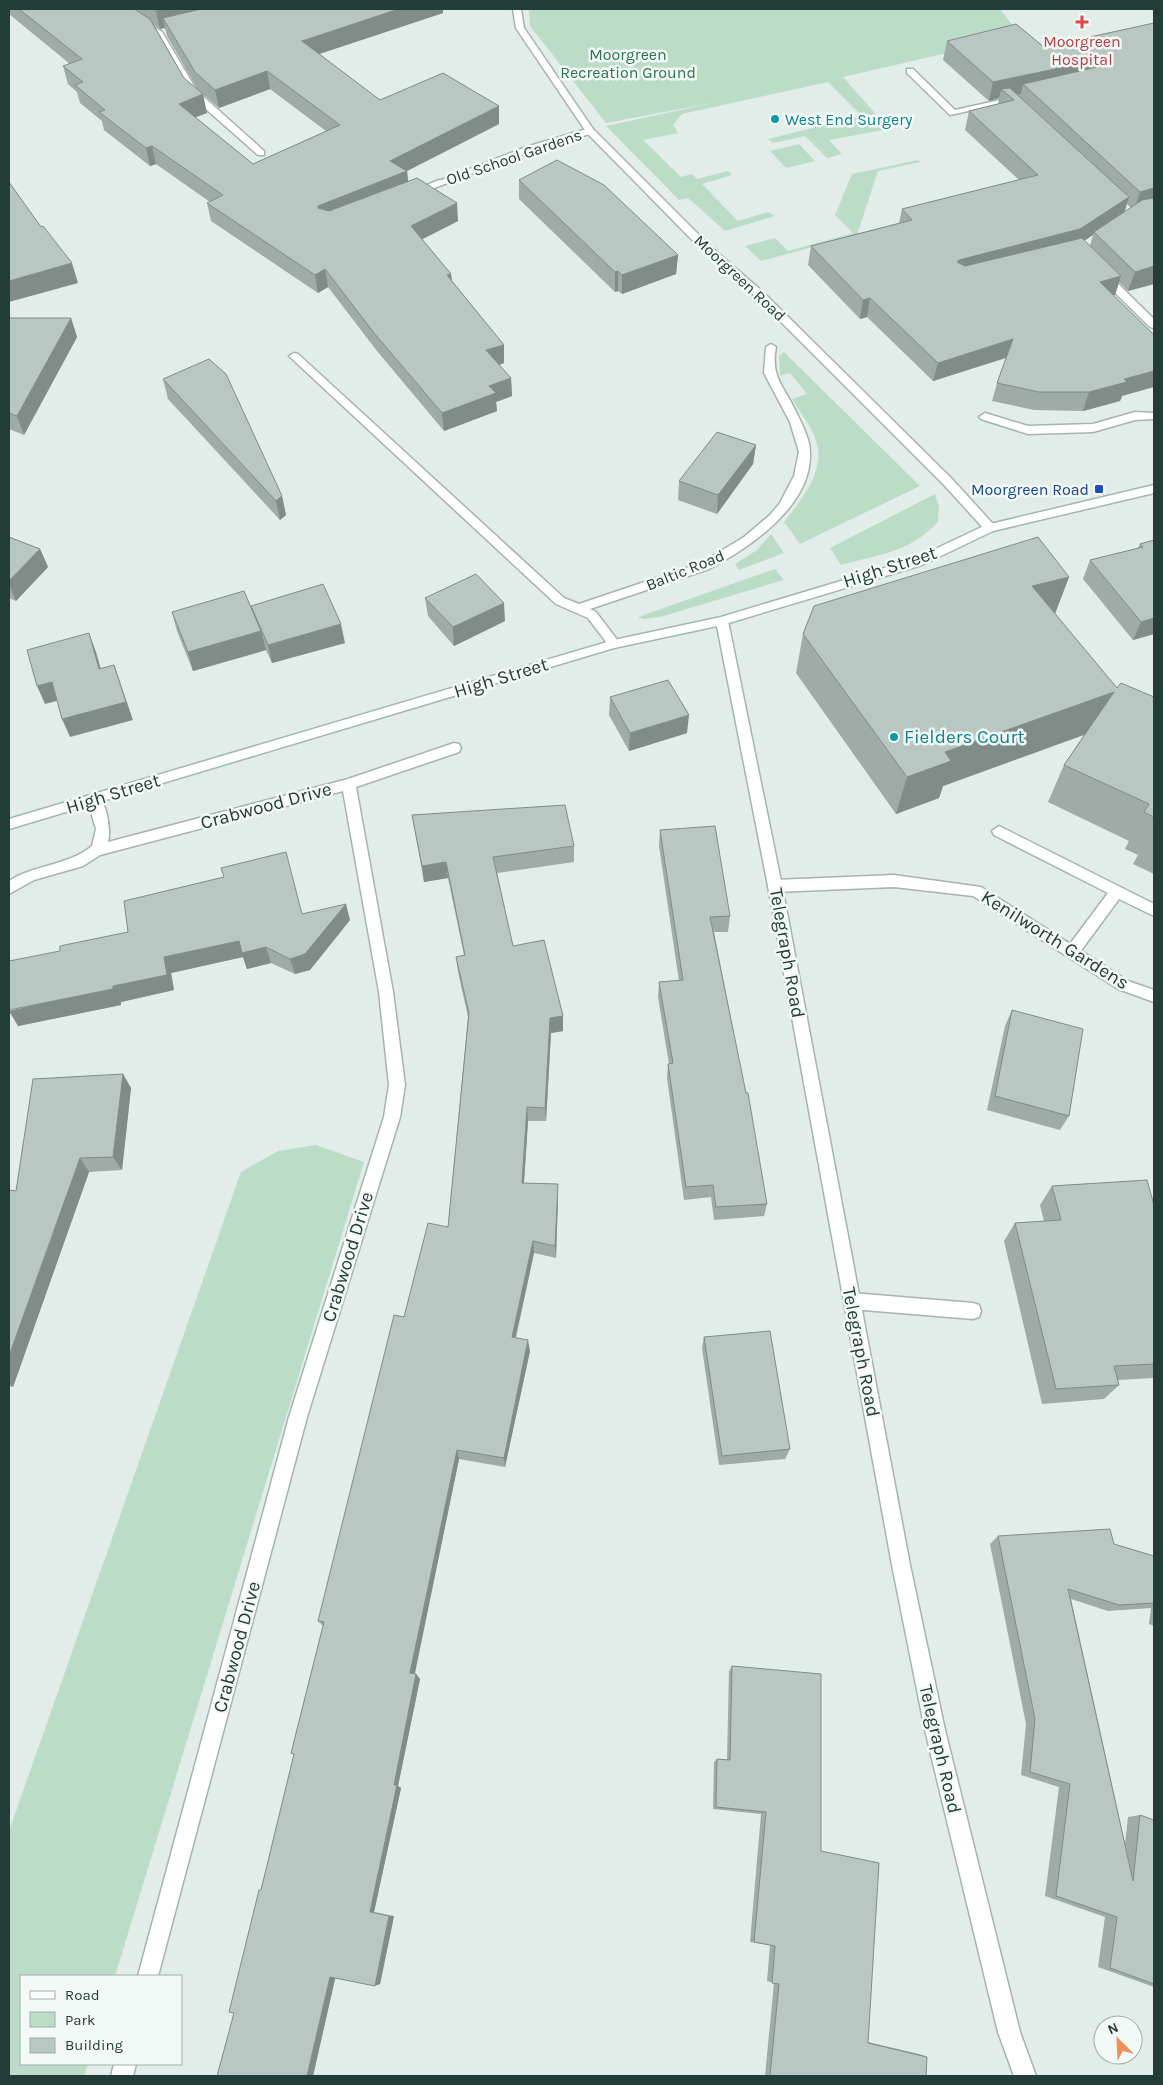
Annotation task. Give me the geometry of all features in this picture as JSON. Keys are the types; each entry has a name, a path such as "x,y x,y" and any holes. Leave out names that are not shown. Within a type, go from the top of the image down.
{"street":[{"path":"119,9 163,32 193,93 261,153"},
{"name":"Moorgreen Road","path":"517,9 520,28 590,131 706,248 759,294 948,482 990,528"},
{"path":"910,71 952,113 1013,104 1027,97"},
{"name":"Old School Gardens","path":"402,198 529,149 590,131"},
{"path":"1092,264 1154,324"},
{"name":"Baltic Road","path":"578,609 705,566 725,556 773,521 794,492 805,450 790,412 771,378 767,365 771,347"},
{"path":"294,356 560,601 592,615 614,644"},
{"path":"985,417 1028,430 1093,428 1135,416 1154,416"},
{"name":"High Street","path":"9,824 614,644 722,621 918,562 990,528 1154,489"},
{"name":"Telegraph Road","path":"722,621 775,886 901,1565 935,1730 1009,2032 1025,2076"},
{"path":"349,784 454,748"},
{"name":"Crabwood Drive","path":"9,888 31,876 86,859 95,851 349,784 386,992 396,1085 392,1116 298,1417 148,1975"},
{"path":"94,799 103,829 102,841 95,851"},
{"path":"999,831 1154,910"},
{"name":"Kenilworth Gardens","path":"775,886 894,881 976,891 1123,985 1154,996"},
{"path":"1072,952 1117,891"},
{"path":"852,1301 973,1311"}],"green space":[{"name":"Moorgreen Recreation Ground","path":"529,9 1000,9 1021,36 843,77 889,129 829,140 842,154 827,158 805,136 773,143 768,139 862,116 828,82 682,114 673,125 678,133 643,140 681,177 692,174 697,179 728,171 732,175 702,184 738,221 768,212 775,216 725,231 688,198 679,200 606,126 717,102 606,123 530,26"},
{"path":"799,144 815,161 786,168 770,151"},
{"path":"918,160 920,162 878,171 857,235 761,261 745,246 775,238 788,251 853,233 835,215 852,174"},
{"path":"784,352 920,486 800,544 784,522 813,480 818,460 818,450 812,430 792,399 807,394 790,373 780,376 779,356"},
{"path":"935,494 939,507 938,522 916,540 905,546 881,555 841,565 830,548"},
{"path":"771,534 784,553 739,570 735,564 757,550"},
{"path":"775,569 784,580 660,617 644,619 638,617"},
{"path":"316,1145 364,1162 115,1975 20,1975 20,2065 88,2065 84,2076 9,2076 9,1831 241,1172 278,1151"}],"building":[{"path":"19,9 134,9 150,19 184,78 203,94 179,104 253,164 340,125 267,71 215,90 195,72 163,18 201,9 399,9 302,41 380,100 443,73 499,106 390,161 407,171 318,206 318,208 329,211 417,178 457,203 411,226 451,274 447,275 504,345 486,350 511,378 489,386 496,393 442,413 374,333 325,269 315,275 207,203 223,195 152,146 146,148 99,112 105,110 75,85 83,82 63,66 82,59"},
{"path":"1154,23 1154,188 1140,192 1023,84 1106,65 1107,58 993,82 947,41 1016,24 1044,47"},
{"path":"1010,88 1129,197 1080,229 957,262 965,266 1082,238 1121,276 1100,282 1154,335 1154,371 1124,379 1127,382 1089,392 1039,392 997,383 1013,339 938,363 870,298 863,300 811,246 912,220 902,209 1038,175 969,111 1014,100 1001,89"},
{"path":"557,160 604,185 678,255 622,275 618,271 615,272 519,180"},
{"path":"9,182 41,227 43,226 72,263 9,281"},
{"path":"1154,198 1154,266 1135,272 1094,232 1142,200"},
{"path":"9,318 71,318 17,416 9,413"},
{"path":"209,359 226,374 282,496 276,501 163,379"},
{"path":"717,432 756,445 718,495 679,481"},
{"path":"9,537 40,549 9,581"},
{"path":"1038,537 1069,577 1032,586 1117,688 1121,683 1154,697 1154,817 1144,812 1149,804 1064,765 1114,692 945,752 951,761 907,777 803,634 814,606"},
{"path":"1154,540 1154,618 1141,622 1090,560 1143,547 1140,544"},
{"path":"476,574 504,603 453,627 425,598"},
{"path":"323,584 341,624 268,645 251,606"},
{"path":"244,591 261,631 188,652 172,612"},
{"path":"89,633 99,669 114,665 126,702 62,719 52,682 37,686 27,650"},
{"path":"668,680 689,715 630,733 610,697"},
{"path":"565,805 574,846 493,857 513,946 544,940 563,1016 550,1018 545,1108 527,1107 522,1183 558,1184 555,1246 533,1241 512,1337 528,1340 504,1458 457,1450 410,1673 416,1674 394,1785 397,1785 370,1912 389,1916 375,1986 330,1977 307,2076 217,2076 234,2013 229,2012 259,1890 261,1890 294,1754 291,1753 324,1622 318,1621 394,1315 404,1317 428,1223 448,1227 469,1013 456,957 465,955 446,862 422,866 412,815"},
{"path":"715,826 730,916 710,917 746,1093 748,1093 767,1204 716,1207 713,1185 686,1187 668,1064 673,1063 659,982 683,980 660,830"},
{"path":"286,852 302,914 346,904 305,954 290,959 266,947 242,953 239,941 164,957 167,975 113,986 113,989 9,1010 9,961 60,951 60,946 128,932 124,901 224,877 221,868"},
{"path":"1012,1010 1083,1029 1069,1116 995,1096"},
{"path":"123,1074 113,1157 80,1158 9,1356 9,1190 16,1191 33,1079"},
{"path":"1147,1180 1154,1205 1154,1364 1114,1366 1119,1385 1056,1389 1015,1223 1061,1220 1052,1186"},
{"path":"770,1331 790,1449 722,1456 704,1337"},
{"path":"1110,1529 1114,1544 1154,1556 1154,1603 1119,1605 1068,1589 1133,1881 1140,1815 1154,1820 1154,1984 1110,1968 1117,1917 1056,1896 1070,1784 1030,1772 1035,1719 998,1536"},
{"path":"732,1666 821,1674 821,1851 879,1863 868,2043 927,2057 926,2076 770,2076 779,1984 772,1983 775,1946 754,1942 766,1812 716,1807 717,1759 730,1760"}],"place":[{"name":"Moorgreen Hospital","path":"1082,22"},
{"name":"West End Surgery","path":"775,119"},
{"name":"Moorgreen Road","path":"1099,489"},
{"name":"Fielders Court","path":"894,737"}]}
